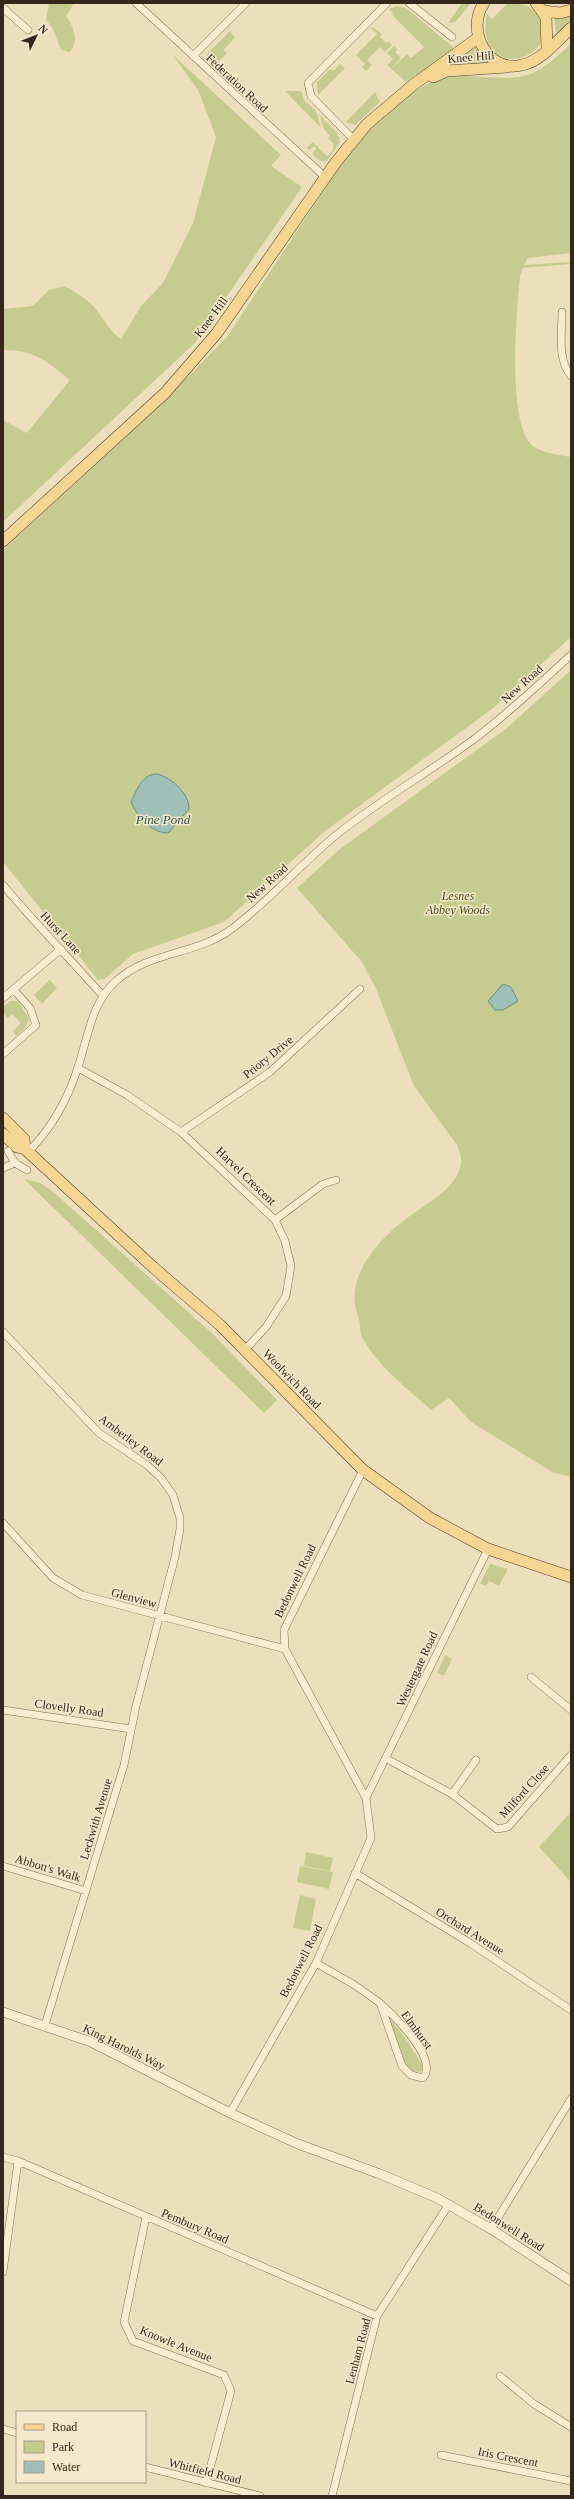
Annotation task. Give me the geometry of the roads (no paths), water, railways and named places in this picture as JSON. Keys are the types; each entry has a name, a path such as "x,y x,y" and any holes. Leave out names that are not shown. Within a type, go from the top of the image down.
{"main road":[{"name":"Knee Hill","path":"484,3 479,22 479,37 489,57 510,67"},
{"path":"540,7 560,13 571,10"},
{"path":"540,7 548,28 548,49"},
{"name":"Knee Hill","path":"413,85 446,71 510,67 532,61 571,28"},
{"name":"Knee Hill","path":"3,541 165,393 217,333 353,139 383,109 479,37"},
{"name":"Woolwich Road","path":"3,1118 24,1139 27,1150"},
{"name":"Woolwich Road","path":"3,1134 17,1147 27,1150 245,1350 363,1470 430,1518 488,1549 571,1577"}],"street":[{"name":"Federation Road","path":"136,3 325,177"},
{"path":"192,56 246,3"},
{"path":"353,139 311,96 308,83 387,3"},
{"path":"409,3 452,37"},
{"path":"3,8 28,30"},
{"path":"562,312 562,354 566,369 571,376"},
{"name":"New Road","path":"27,1150 44,1134 61,1108 78,1068 96,1008 103,996 116,981 140,965 169,953 204,944 233,928 336,835 473,740 512,708 571,655"},
{"name":"Hurst Lane","path":"3,884 46,936 61,949 103,996"},
{"path":"3,998 61,949"},
{"name":"Priory Drive","path":"181,1132 270,1072 360,989"},
{"path":"3,1054 36,1025 30,1008 14,990"},
{"name":"Harvel Crescent","path":"78,1068 127,1094 181,1132 275,1220 285,1241 291,1266 286,1296 266,1327 245,1350"},
{"path":"8,1151 15,1163 27,1170"},
{"path":"3,1168 15,1163"},
{"path":"275,1220 323,1184 336,1180"},
{"name":"Amberley Road","path":"3,1332 99,1433 155,1471 173,1495 178,1506 180,1529 159,1616"},
{"name":"Bedonwell Road","path":"363,1470 284,1630 285,1649 366,1798 371,1838 316,1963 230,2113 298,2144 380,2174 449,2204 491,2229 571,2281"},
{"name":"Glenview","path":"3,1523 53,1578 82,1595 285,1649"},
{"name":"Westergate Road","path":"366,1798 387,1759 488,1549"},
{"name":"Leckwith Avenue","path":"45,2025 120,1777 159,1616"},
{"path":"531,1677 571,1710"},
{"name":"Clovelly Road","path":"3,1710 131,1728"},
{"name":"Milford Close","path":"387,1759 452,1794 497,1829 508,1827 571,1755"},
{"path":"452,1794 476,1760"},
{"name":"Abbott's Walk","path":"3,1866 86,1891"},
{"name":"Orchard Avenue","path":"355,1873 470,1943 571,2010"},
{"name":"Elmhurst","path":"316,1963 353,1984 380,2003 398,2020 421,2050 428,2066 427,2073 423,2078 411,2075 402,2066 380,2003"},
{"name":"King Harolds Way","path":"3,2012 45,2025 91,2042 230,2113"},
{"path":"491,2229 571,2099"},
{"name":"Pembury Road","path":"3,2157 18,2161 377,2316"},
{"path":"3,2272 18,2161"},
{"name":"Lenham Road","path":"332,2496 377,2316 449,2204"},
{"name":"Knowle Avenue","path":"146,2217 124,2322 133,2341 224,2375 231,2391 206,2483"},
{"path":"500,2376 534,2404 571,2427"},
{"path":"3,2430 16,2433"},
{"name":"Iris Crescent","path":"441,2455 571,2479"},
{"name":"Whitfield Road","path":"146,2467 260,2496"}],"water":[{"name":"Pine Pond","path":"153,774 158,774 169,779 179,787 188,803 189,809 168,833 156,830 145,823 131,802 138,787 144,779"},
{"path":"503,984 511,987 518,1001 503,1010 495,1010 488,1001"}],"park label":[{"name":"Lesnes Abbey Woods","path":"458,903"}]}
